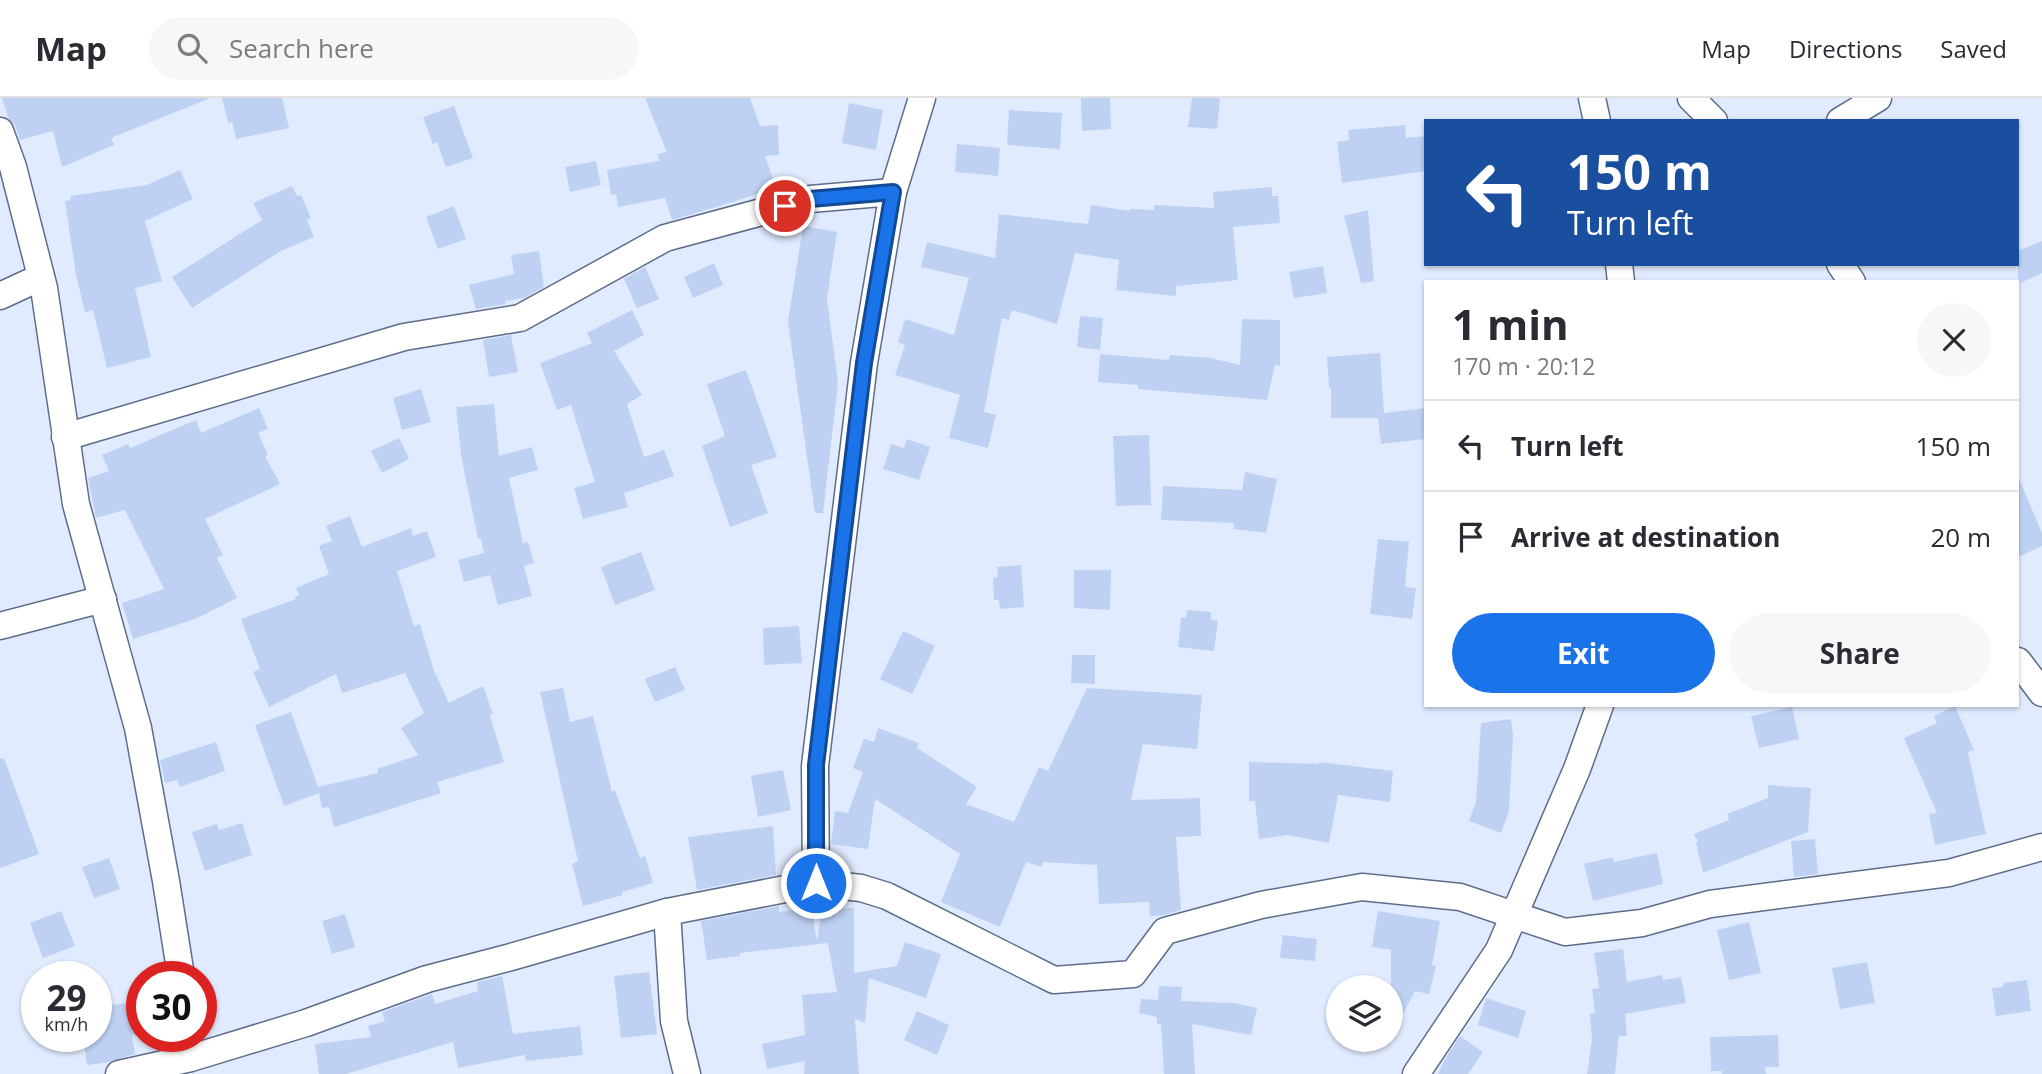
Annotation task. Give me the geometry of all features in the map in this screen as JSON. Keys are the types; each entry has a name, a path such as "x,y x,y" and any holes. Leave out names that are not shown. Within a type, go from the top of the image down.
{"street":[{"path":"816,883 816,765 864,363 893,192 922,98"},
{"path":"1592,98 1597,119"},
{"path":"1691,98 1712,119"},
{"path":"1842,119 1878,98"},
{"path":"0,131 13,167 41,277 76,504 138,728 179,961"},
{"path":"65,437 404,337 520,318 665,237 810,199 893,192"},
{"path":"0,296 41,277"},
{"path":"0,626 103,599"},
{"path":"2019,662 2042,694"},
{"path":"1416,1074 1499,950 1577,769 1599,707"},
{"path":"119,1074 306,1023 427,979 667,912 816,883 861,888 887,896 1054,980 1133,974 1165,931 1261,905 1362,887 1460,897 1565,932 1642,923 1710,904 1949,873 2042,846"},
{"path":"667,912 674,1021 687,1074"}],"building":[{"path":"2,98 208,99 111,138 114,145 62,167 53,131 20,140 15,125 8,118"},
{"path":"222,98 282,98 289,128 236,139 232,122 228,123"},
{"path":"645,98 750,98 760,126 778,125 779,155 765,156 776,187 672,220 665,198 618,207 616,194 611,195 607,170 659,161 658,154 667,152"},
{"path":"1081,98 1110,98 1111,129 1082,131"},
{"path":"1192,98 1220,98 1217,129 1188,127"},
{"path":"849,103 883,110 876,150 842,143"},
{"path":"454,106 473,158 446,167 437,142 433,144 423,117"},
{"path":"1009,110 1062,113 1060,149 1007,145"},
{"path":"1405,125 1406,138 1424,136 1424,171 1342,183 1337,142 1349,140 1348,130"},
{"path":"957,144 1000,148 998,176 955,172"},
{"path":"596,161 601,185 570,192 565,167"},
{"path":"180,170 193,199 145,221 162,281 135,288 151,357 107,368 93,310 85,312 76,275 65,201 71,200 70,196 147,185"},
{"path":"292,186 297,196 301,195 311,218 307,220 314,237 281,251 192,308 172,277 262,220 253,203"},
{"path":"1272,187 1272,196 1278,196 1280,223 1233,227 1238,280 1176,286 1176,296 1116,290 1119,260 1075,253 1057,324 1012,310 1009,320 1002,318 984,412 996,415 988,448 949,438 960,395 895,375 905,345 898,342 905,319 954,335 969,278 921,267 927,242 995,258 999,214 1088,224 1091,205 1130,211 1154,210 1154,205 1214,208 1213,192"},
{"path":"454,206 466,239 438,249 426,217"},
{"path":"1368,210 1374,281 1361,283 1344,216"},
{"path":"803,226 837,232 827,298 838,383 823,513 815,513 788,322"},
{"path":"2042,241 2042,273 2019,284 2018,266 2019,251"},
{"path":"539,251 544,287 524,298 505,301 506,304 476,309 469,285 514,274 511,255"},
{"path":"714,263 723,285 693,298 684,277"},
{"path":"1323,266 1327,293 1294,298 1289,272"},
{"path":"645,267 659,299 637,308 624,279"},
{"path":"632,310 644,335 614,351 642,395 627,404 644,457 664,450 674,476 624,493 628,507 583,519 574,488 595,482 571,405 557,410 540,363 592,343 587,333"},
{"path":"1080,316 1103,318 1100,350 1077,347"},
{"path":"1242,319 1280,320 1280,366 1275,365 1267,400 1138,389 1138,385 1098,382 1100,354 1169,360 1170,355 1211,358 1240,365"},
{"path":"511,335 518,372 489,377 483,340"},
{"path":"1380,353 1384,413 1424,408 1424,439 1381,444 1378,418 1331,418 1327,357"},
{"path":"746,370 777,457 751,465 768,513 730,527 702,446 725,436 707,384"},
{"path":"421,389 431,422 402,430 393,398"},
{"path":"494,404 499,456 532,447 538,470 509,478 523,543 528,542 534,563 524,566 532,596 498,605 490,575 464,582 458,560 484,553 481,539 478,539 461,455 456,407"},
{"path":"259,408 268,429 258,433 268,455 265,456 280,484 205,519 223,555 217,558 237,598 195,619 133,639 122,603 164,589 125,510 96,518 88,478 109,471 102,455 128,444 130,448 196,420 201,433"},
{"path":"1149,435 1151,505 1116,506 1113,436"},
{"path":"399,438 409,459 382,473 371,451"},
{"path":"907,439 930,447 919,480 883,469 891,444 904,448"},
{"path":"1245,472 1277,479 1266,533 1234,529 1234,523 1161,520 1163,486 1242,490"},
{"path":"2019,478 2042,533 2042,546 2019,557"},
{"path":"350,516 362,547 411,528 413,536 427,531 436,557 397,571 414,626 420,624 434,671 449,703 483,686 493,714 490,716 504,762 437,782 441,793 334,827 329,807 322,808 319,793 284,806 255,725 291,712 318,787 378,773 377,769 418,755 401,728 424,713 405,673 342,693 336,674 269,707 253,672 260,669 241,619 296,599 299,595 296,588 329,574 319,546 332,541 326,526"},
{"path":"1378,539 1409,542 1405,587 1416,588 1412,619 1370,614"},
{"path":"641,552 655,590 615,605 601,567"},
{"path":"1021,565 1024,607 1000,609 999,600 994,600 993,578 998,577 997,567"},
{"path":"1074,570 1111,570 1110,610 1074,608"},
{"path":"1187,610 1211,612 1211,620 1218,621 1214,651 1178,647 1181,617 1186,618"},
{"path":"799,626 802,663 764,665 763,628"},
{"path":"903,631 935,646 912,694 880,679"},
{"path":"1072,655 1095,655 1095,684 1071,683"},
{"path":"675,667 685,690 655,702 645,679"},
{"path":"563,688 570,722 593,716 612,792 615,790 640,858 645,856 653,883 583,906 572,864 578,861 540,692"},
{"path":"1087,688 1202,695 1197,749 1143,744 1131,800 1200,798 1201,836 1176,837 1181,910 1150,916 1149,902 1099,904 1097,865 1043,862 1041,867 1026,862 1000,927 941,902 960,854 875,799 868,849 831,844 835,811 848,813 863,772 853,768 864,739 874,742 878,728 919,743 917,748 977,787 966,804 1014,822 1039,767 1048,771"},
{"path":"1792,707 1799,739 1759,748 1751,716"},
{"path":"1955,707 1974,750 1968,752 1986,834 1935,845 1929,814 1937,813 1904,738 1937,723 1934,716"},
{"path":"1511,719 1513,736 1509,811 1501,833 1469,821 1476,802 1481,723"},
{"path":"216,742 225,771 180,787 177,780 165,783 160,760"},
{"path":"4,758 39,854 0,868 0,759"},
{"path":"1249,762 1319,762 1393,771 1390,802 1338,795 1329,843 1288,835 1259,839 1255,801 1249,801"},
{"path":"783,770 791,810 758,817 751,776"},
{"path":"1768,785 1811,788 1808,832 1703,873 1694,834 1729,820 1727,814 1768,798"},
{"path":"242,823 252,855 205,871 192,832 217,824 219,830"},
{"path":"773,826 776,875 697,890 688,837"},
{"path":"1815,839 1818,874 1794,877 1791,841"},
{"path":"1657,853 1663,884 1593,901 1584,864 1612,857 1614,862"},
{"path":"109,858 120,889 94,898 82,867"},
{"path":"779,906 779,912 811,908 817,941 822,908 854,908 854,973 897,966 905,942 941,954 926,998 869,978 865,1023 855,1019 859,1074 804,1074 805,1061 767,1069 762,1044 805,1035 802,995 837,992 828,943 740,953 740,956 707,960 701,921"},
{"path":"61,911 75,946 43,958 30,923"},
{"path":"1378,911 1440,921 1432,965 1436,966 1429,994 1415,991 1403,1014 1403,975 1391,975 1391,950 1372,947"},
{"path":"345,914 355,947 332,954 322,921"},
{"path":"1749,922 1761,973 1729,980 1717,930"},
{"path":"1283,935 1317,939 1315,961 1280,958"},
{"path":"1623,949 1627,982 1662,975 1663,980 1681,977 1686,1003 1625,1014 1627,1036 1619,1036 1615,1074 1587,1074 1592,1039 1590,1014 1595,1013 1592,989 1599,988 1594,953"},
{"path":"1867,962 1875,1003 1840,1009 1832,968"},
{"path":"649,972 657,1034 621,1038 614,976"},
{"path":"502,976 513,1034 580,1026 583,1055 526,1061 525,1055 458,1068 453,1042 346,1074 319,1074 315,1044 371,1037 368,1026 385,1021 382,1012 432,994 435,1004 478,991 477,982"},
{"path":"2027,980 2031,1011 1996,1016 1992,988 2003,987 2003,983"},
{"path":"1159,986 1182,987 1181,1001 1234,1003 1257,1008 1251,1035 1192,1024 1195,1074 1164,1074 1161,1024 1157,1024 1157,1017 1139,1013 1141,999 1158,1000"},
{"path":"1486,998 1526,1011 1518,1038 1478,1025"},
{"path":"126,1003 126,1052 135,1054 87,1065 85,1052 112,1052 112,1005"},
{"path":"917,1011 949,1025 937,1055 904,1040"},
{"path":"1778,1035 1779,1067 1765,1067 1766,1074 1722,1074 1722,1071 1711,1071 1710,1037"},
{"path":"1460,1036 1483,1052 1468,1074 1438,1074 1445,1059"}],"route":[{"path":"785,206 810,199 893,192 864,363 816,765 816,883"}]}
